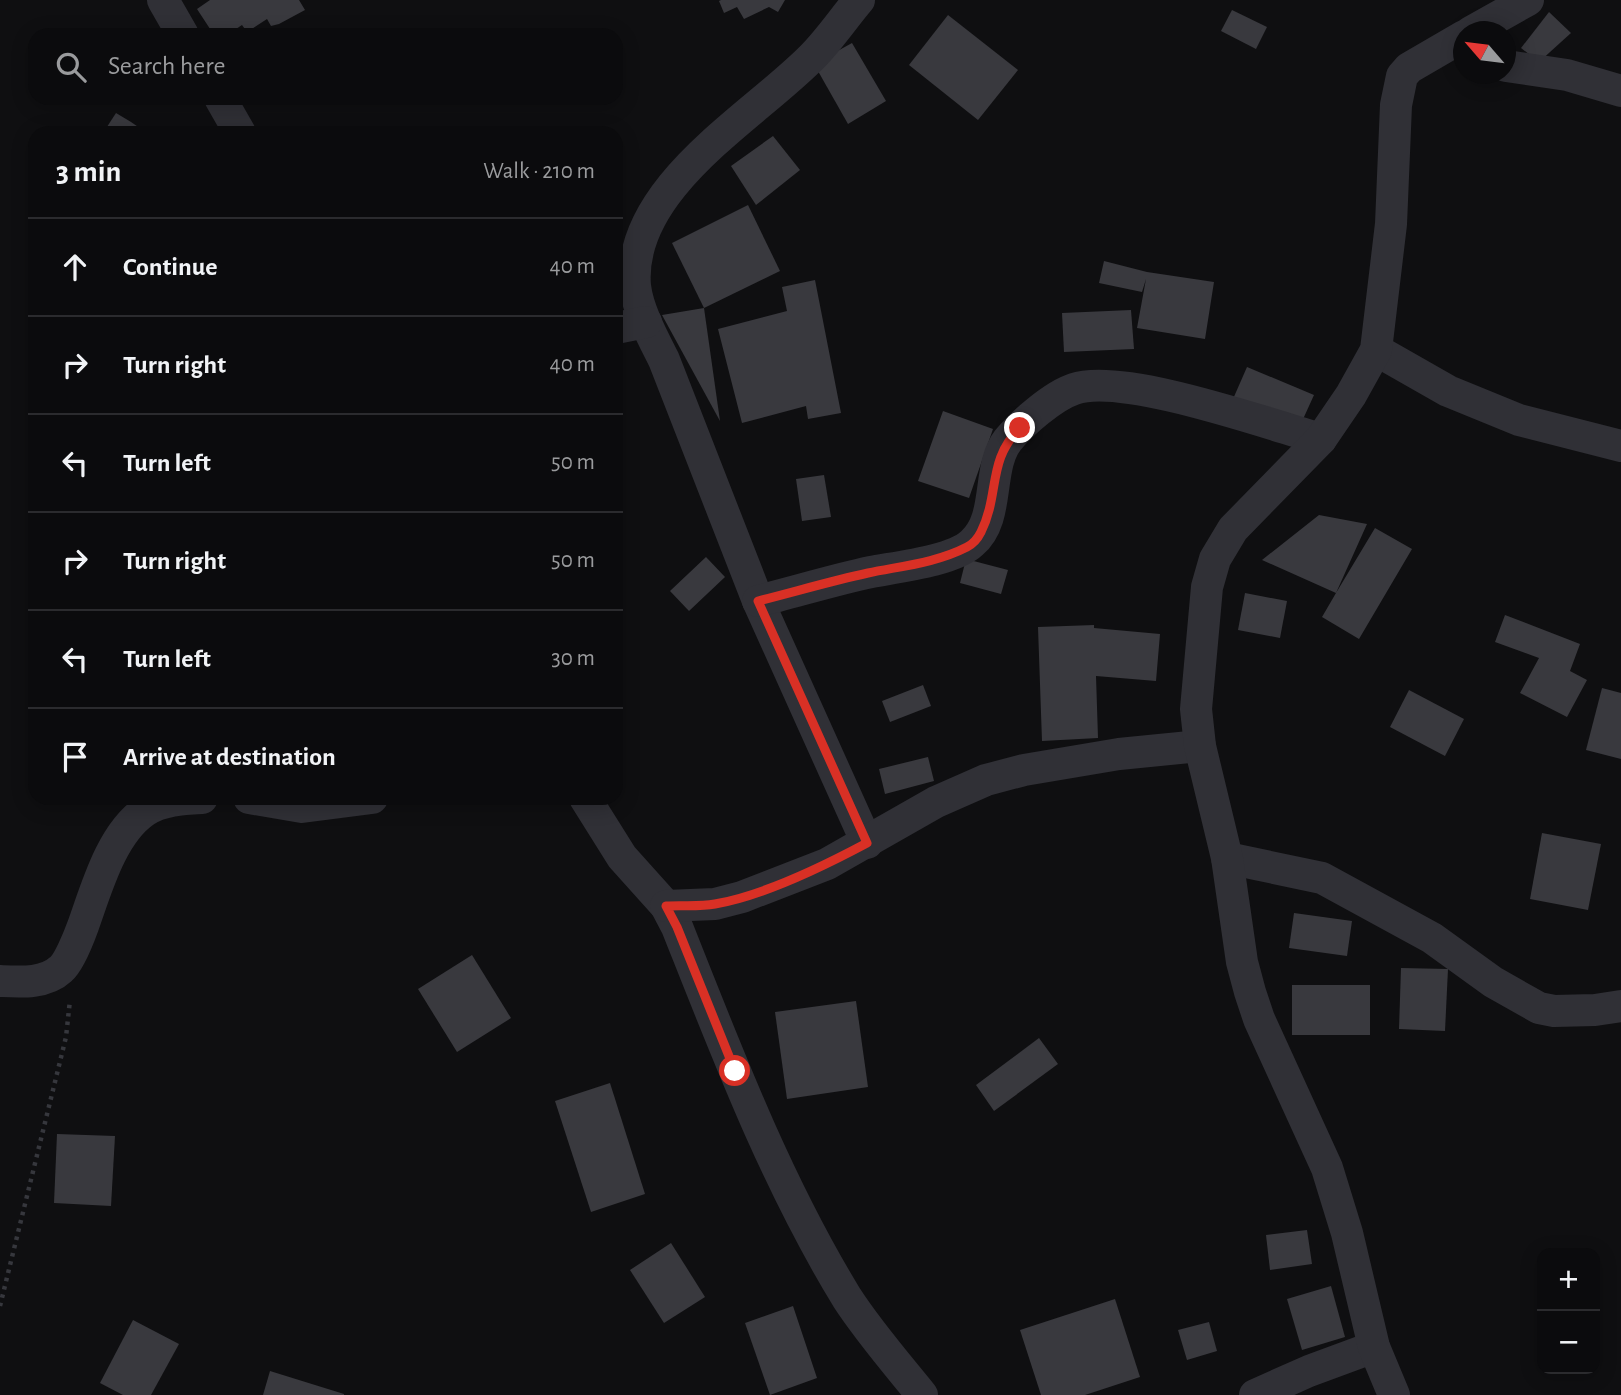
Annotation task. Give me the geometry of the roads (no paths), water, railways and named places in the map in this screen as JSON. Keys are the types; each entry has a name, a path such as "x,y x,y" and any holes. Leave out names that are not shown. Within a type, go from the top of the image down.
{"street":[{"path":"163,0 179,28"},
{"path":"859,0 812,57 728,130 686,171 660,205 649,222 637,255 631,325 664,360 758,601 867,843"},
{"path":"1491,21 1528,0"},
{"path":"1394,1395 1374,1347 1347,1233 1327,1168 1259,1019 1250,992 1242,962 1227,858 1200,746 1196,709 1207,587 1215,559 1234,528 1321,439 1351,395 1376,351 1391,224 1396,105 1402,76 1409,68 1453,42"},
{"path":"1422,60 1453,62"},
{"path":"1516,67 1567,75 1621,91"},
{"path":"224,105 236,126"},
{"path":"1376,351 1448,391 1518,420 1621,446"},
{"path":"758,601 908,566 970,546 984,527 993,498 999,458 1007,441 1051,400 1074,389 1090,385 1146,390 1321,439"},
{"path":"666,906 715,904 742,897 827,864 936,803 986,780 1024,770 1146,750 1200,746"},
{"path":"0,981 43,979 62,969 79,936 111,854 129,826 145,811 158,805"},
{"path":"290,805 318,805"},
{"path":"589,805 622,857 666,906 677,927 766,1144 848,1300 922,1395"},
{"path":"1227,858 1322,878 1339,886 1432,937 1493,982 1539,1008 1554,1011 1621,1006"},
{"path":"1255,1395 1374,1347"}]}
